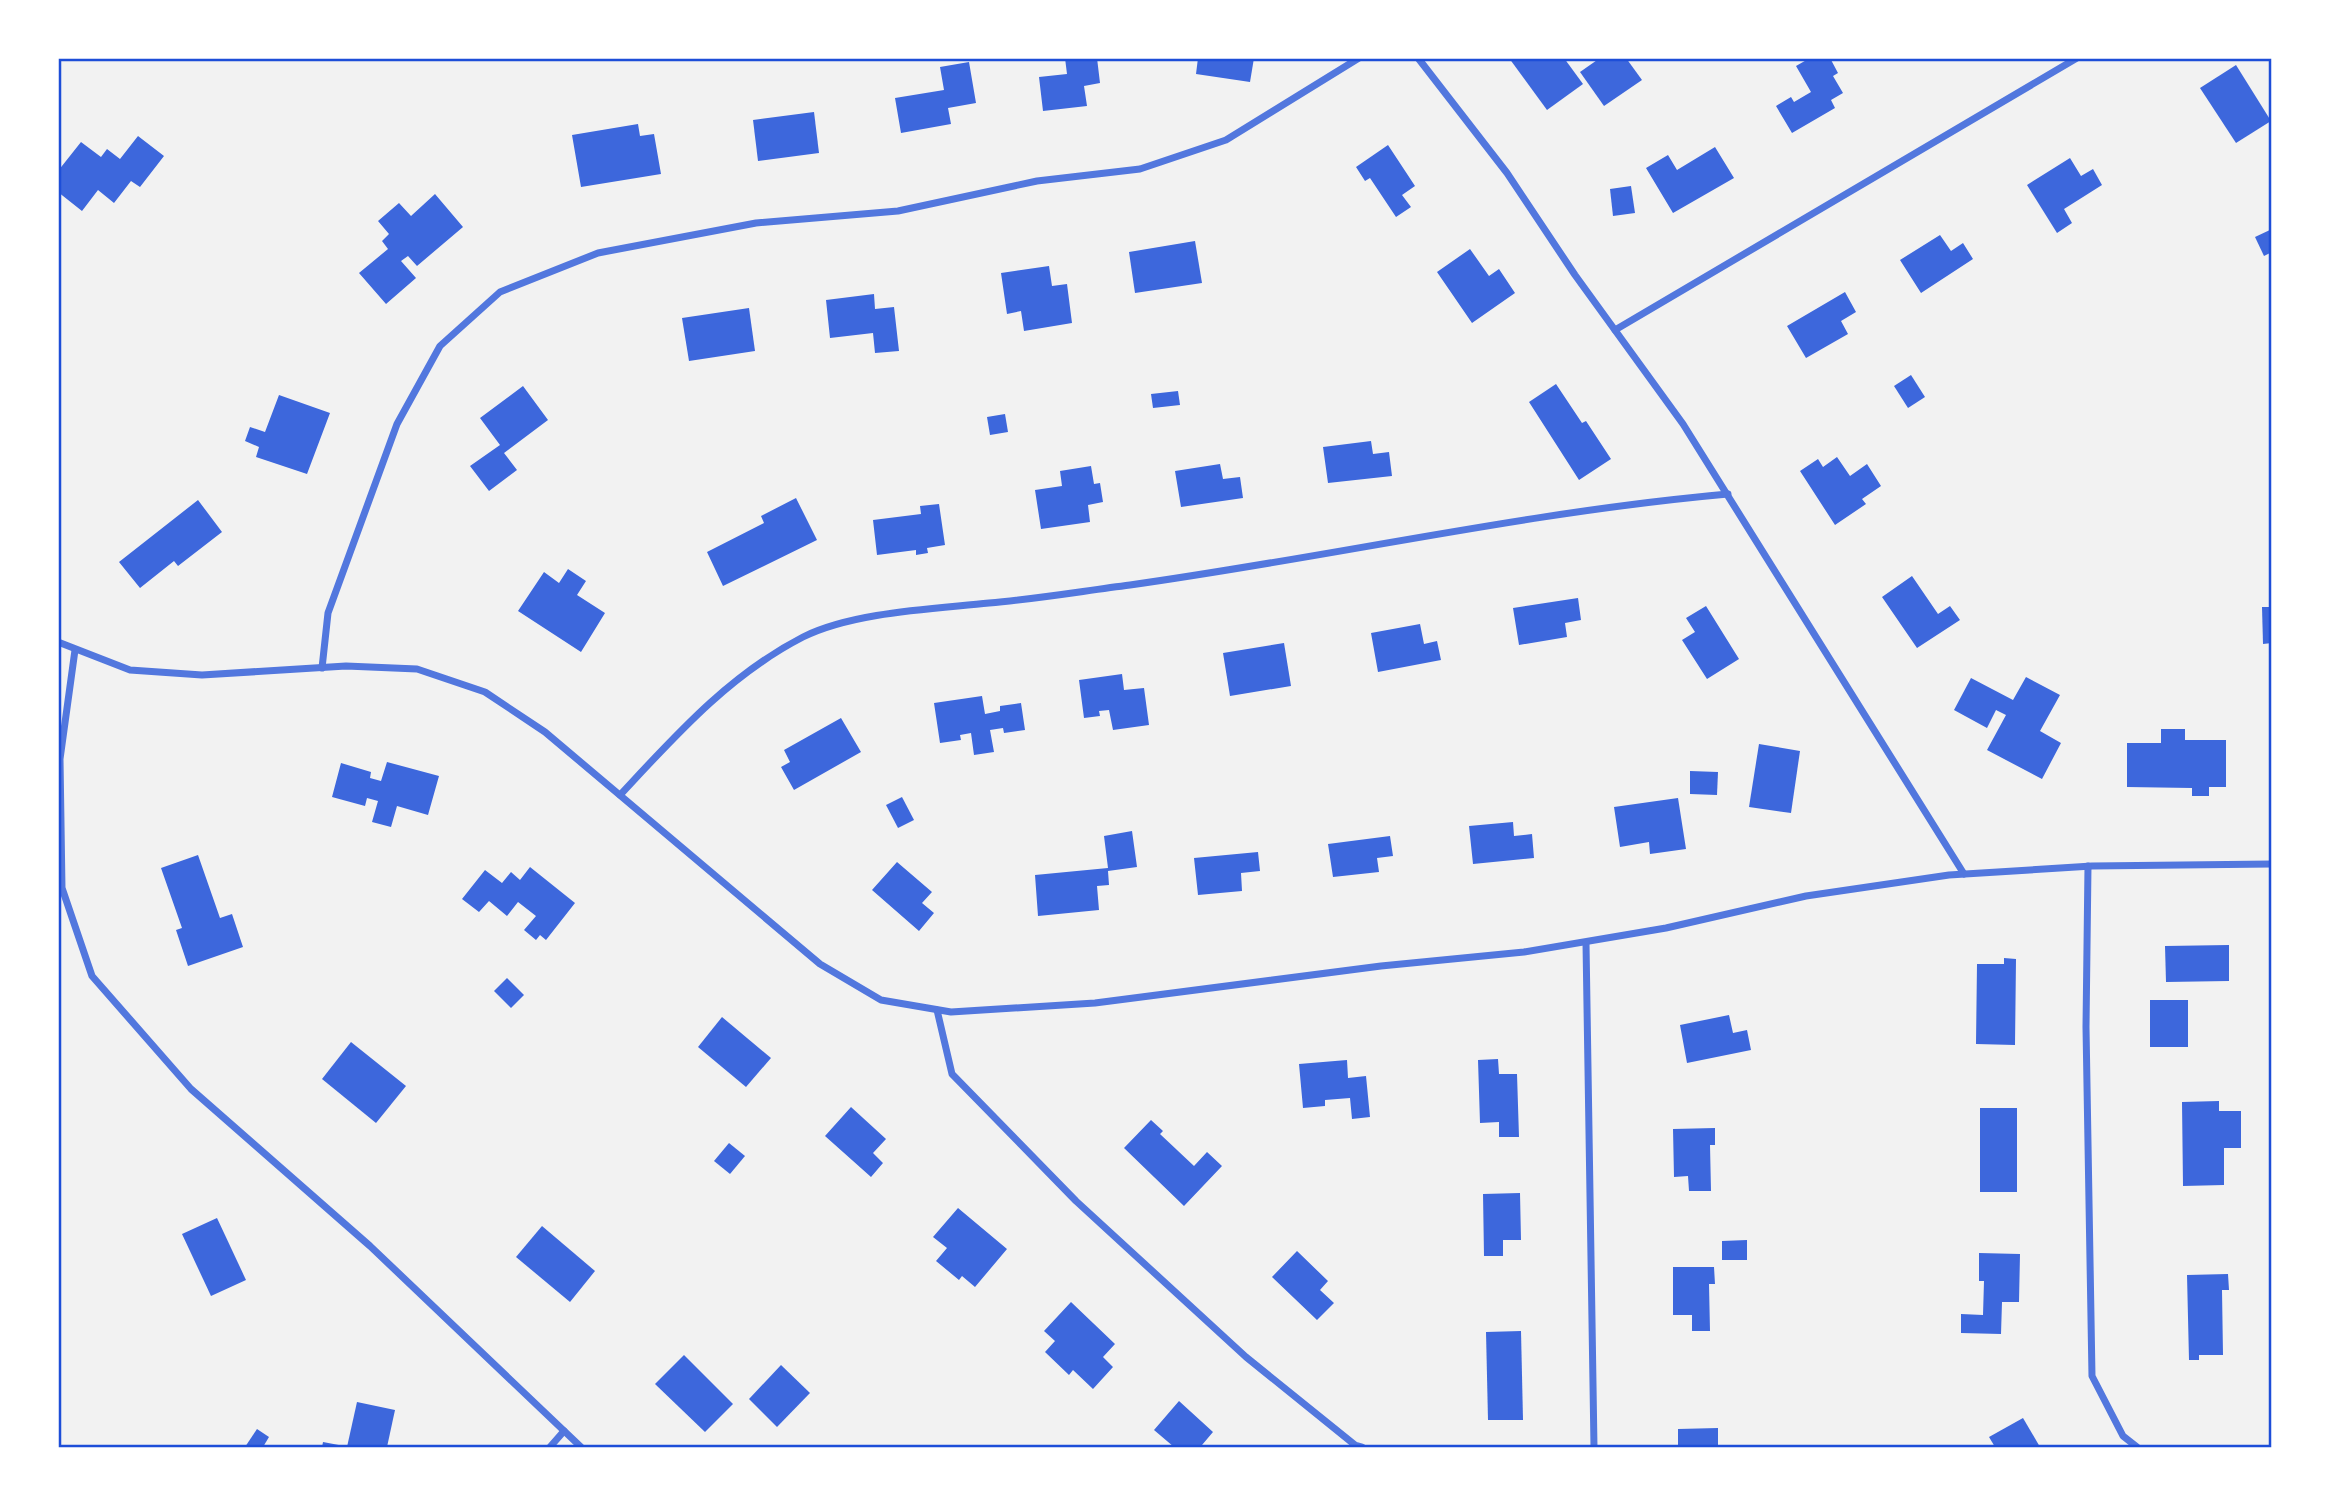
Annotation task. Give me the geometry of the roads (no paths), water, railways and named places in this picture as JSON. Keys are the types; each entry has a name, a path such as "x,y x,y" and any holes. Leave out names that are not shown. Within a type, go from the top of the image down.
{"street":[{"path":"322,668 328,613 397,424 440,346 500,292 598,253 756,223 898,211 1037,181 1140,169 1226,140 1359,58"},
{"path":"1418,58 1507,173 1683,424 1964,874"},
{"path":"1615,330 2077,58"},
{"path":"620,795 685,725 740,676 805,636 877,615 1012,601 1274,565 1501,524 1728,494"},
{"path":"58,642 130,670 202,675 322,668 417,669 485,692 545,732 820,964 881,999 951,1012 1023,1010 1095,1003 1586,943 1877,883 2088,866 2272,864"},
{"path":"75,650 60,759 62,888 92,976 191,1089 370,1246 581,1447"},
{"path":"2088,866 2086,1027 2092,1376 2123,1436 2137,1447"},
{"path":"1586,943 1594,1447"},
{"path":"937,1010 952,1074 1076,1201 1246,1357 1355,1445 1362,1447"},
{"path":"550,1447 564,1431"}]}
